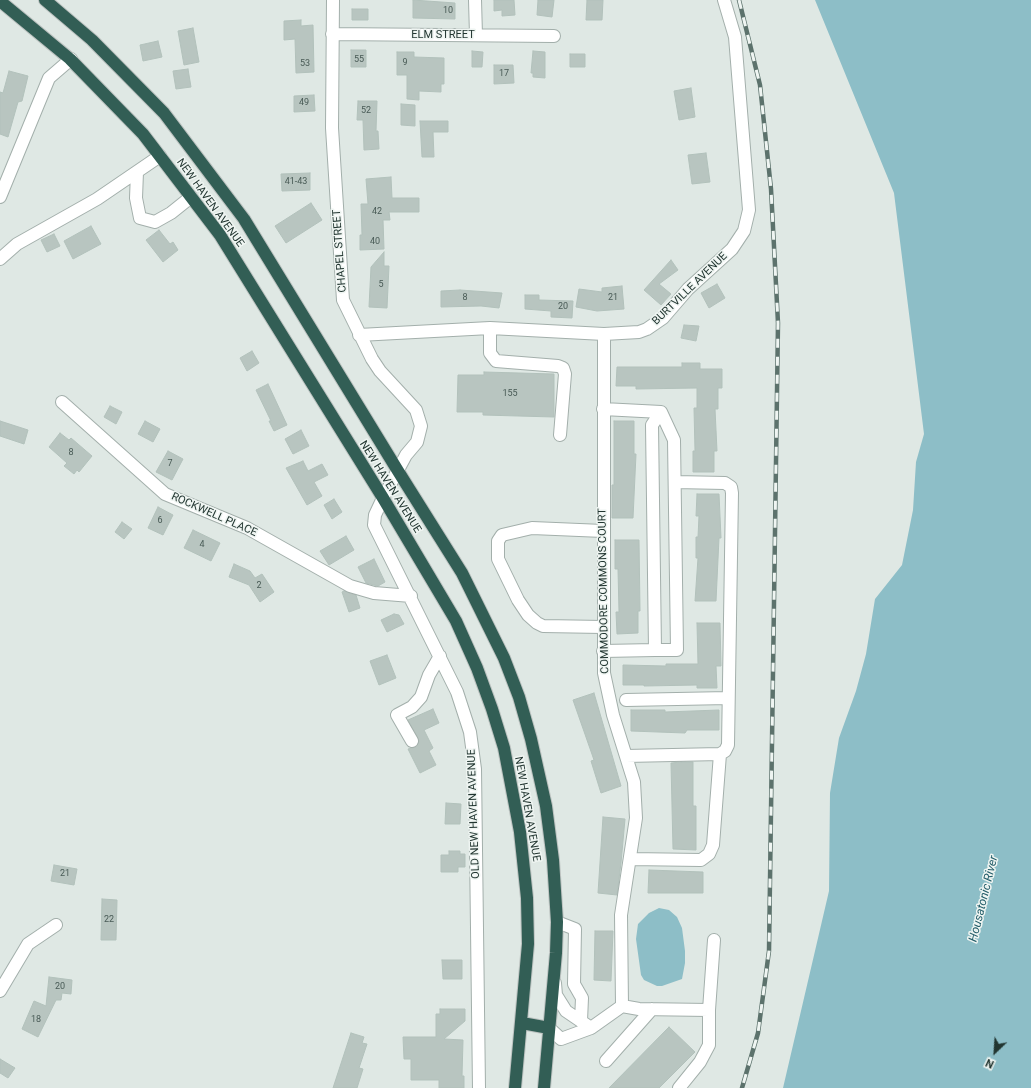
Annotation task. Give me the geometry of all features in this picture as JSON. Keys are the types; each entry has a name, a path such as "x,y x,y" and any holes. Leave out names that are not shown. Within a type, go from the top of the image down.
{"highway":[{"name":"NEW HAVEN AVENUE","path":"45,0 92,40 164,113 240,213 462,574 504,658 519,697 531,739 546,806 553,860 556,922 554,978 544,1088"},
{"name":"NEW HAVEN AVENUE","path":"0,1 71,59 144,134 192,197 220,236 383,498 456,621 477,668 504,748 520,832 527,898 528,944 515,1088"},
{"path":"522,1023 550,1028"}],"street":[{"name":"CHAPEL STREET","path":"332,0 332,128 344,300 359,335 380,372 409,401 419,418 421,426 420,435 417,442 406,455 398,471"},
{"path":"475,0 476,34"},
{"name":"BURTVILLE AVENUE","path":"359,335 490,328 604,334 639,332 655,325 688,289 732,249 744,230 750,202 735,37 724,0"},
{"name":"ELM STREET","path":"332,34 476,34 554,36"},
{"path":"0,197 49,78 71,59"},
{"path":"0,259 17,244 64,218 160,156"},
{"path":"137,172 136,198 140,218 155,222 171,213 192,197"},
{"path":"490,328 490,353 496,361 558,366 563,368 564,374 560,434"},
{"name":"COMMODORE COMMONS COURT","path":"604,334 604,673 613,715 634,782 636,818 621,915 622,1006"},
{"name":"ROCKWELL PLACE","path":"62,402 165,494 247,528 350,586 374,593 411,596"},
{"path":"603,409 661,412"},
{"path":"604,651 677,650 674,440 661,412"},
{"path":"655,650 652,425 661,412"},
{"name":"OLD NEW HAVEN AVENUE","path":"398,471 375,515 374,524 377,534 411,596 457,692 470,732 474,769 479,1088"},
{"path":"626,756 720,754 728,745 731,487 725,483 675,482"},
{"path":"603,531 532,528 502,535 498,541 498,559 518,600 528,616 537,623 542,626 603,627"},
{"path":"412,741 397,715 412,707 421,696 429,675 440,656"},
{"path":"626,700 728,698"},
{"path":"630,859 701,860 709,854 713,846 720,754"},
{"path":"556,922 575,929 574,984 582,998 586,1025"},
{"path":"0,991 28,944 56,925"},
{"path":"679,1088 700,1062 709,1045 709,1010 714,940"},
{"path":"554,978 556,995 561,1005 572,1016 586,1025"},
{"path":"550,1028 562,1039 622,1006 652,1009 709,1010"},
{"path":"606,1061 652,1009"}],"water":[{"name":"Housatonic River","path":"815,0 1031,0 1031,1088 783,1088 829,891 830,793 839,738 856,691 866,654 875,599 902,565 913,510 916,462 924,434 894,193"},
{"path":"659,908 669,910 677,917 682,928 685,951 685,963 682,979 662,986 657,986 644,980 641,975 636,939 638,924 649,913"}],"building":[{"path":"413,0 455,3 455,19 413,18"},
{"path":"494,0 514,0 515,15 502,16 502,10 494,11"},
{"path":"538,0 554,0 552,17 537,15"},
{"path":"587,0 603,0 602,20 586,20"},
{"path":"352,9 368,9 368,20 352,20"},
{"path":"301,20 301,26 313,25 314,72 296,73 295,39 284,40 284,21"},
{"path":"193,28 199,62 184,65 178,31"},
{"path":"158,41 162,57 143,61 140,45"},
{"path":"351,50 366,50 366,67 351,67"},
{"path":"472,51 483,52 482,67 472,67"},
{"path":"533,51 545,52 545,78 533,77 533,73 531,73"},
{"path":"397,52 414,52 414,57 444,58 444,84 441,84 441,92 419,91 419,100 407,99 407,75 397,75"},
{"path":"570,54 585,54 585,67 570,67"},
{"path":"494,65 513,65 514,83 494,84"},
{"path":"188,69 191,87 176,89 173,71"},
{"path":"9,71 28,76 22,101 18,102 8,137 0,134 0,92 3,93"},
{"path":"691,88 695,117 679,120 674,91"},
{"path":"314,95 315,111 294,112 294,96"},
{"path":"358,101 377,101 376,131 378,131 379,149 364,150 363,120 357,120"},
{"path":"401,104 415,105 415,126 401,125"},
{"path":"420,121 448,121 448,132 433,132 434,157 422,157"},
{"path":"706,153 710,182 692,184 688,155"},
{"path":"310,173 310,190 282,191 281,174"},
{"path":"391,177 392,198 419,198 419,212 389,212 390,220 383,220 384,249 360,250 360,235 362,235 361,204 368,204 366,179"},
{"path":"311,203 322,220 286,243 275,226"},
{"path":"91,226 101,244 73,259 64,241"},
{"path":"159,230 170,244 173,242 178,250 163,262 146,240"},
{"path":"54,234 60,246 47,252 41,240"},
{"path":"384,252 384,266 389,266 387,308 369,307 371,267"},
{"path":"671,260 678,270 659,284 671,294 661,305 644,290"},
{"path":"717,284 725,298 709,308 701,293"},
{"path":"622,286 624,309 597,311 576,307 579,289 602,292 602,288"},
{"path":"460,290 502,293 499,308 481,306 441,307 441,291"},
{"path":"525,295 539,295 539,300 573,301 572,318 551,317 551,311 525,309"},
{"path":"684,325 699,326 696,341 681,338"},
{"path":"252,351 259,363 247,371 240,358"},
{"path":"682,363 700,363 700,369 722,369 722,388 718,388 718,409 715,409 717,451 714,451 714,472 693,472 693,451 695,451 694,408 697,408 697,388 636,389 636,386 616,386 617,367 682,367"},
{"path":"484,372 554,374 554,417 483,415 483,412 457,412 458,375 484,375"},
{"path":"268,384 287,425 274,431 269,421 271,421 256,390"},
{"path":"110,406 122,412 116,424 104,417"},
{"path":"0,421 28,430 24,444 0,436"},
{"path":"145,421 160,429 153,442 138,434"},
{"path":"614,421 634,421 634,454 636,454 633,518 612,518 612,485 614,485"},
{"path":"301,430 309,446 293,454 285,439"},
{"path":"60,433 69,440 71,438 92,456 79,472 77,470 74,474 64,466 67,463 49,447"},
{"path":"168,451 183,459 172,480 156,472"},
{"path":"303,461 308,471 322,464 328,475 314,482 322,496 307,505 286,468"},
{"path":"697,494 719,494 721,538 719,538 716,601 695,601 698,558 696,558 696,537 698,537 699,516 696,516"},
{"path":"334,499 342,512 332,519 324,505"},
{"path":"158,507 173,515 163,535 148,528"},
{"path":"122,522 132,529 124,539 115,532"},
{"path":"193,530 220,543 211,561 184,548"},
{"path":"346,536 354,550 329,565 320,551"},
{"path":"615,540 639,540 640,611 638,611 638,633 617,634 616,612 619,612 618,569 615,569"},
{"path":"374,559 385,582 378,586 366,583 358,567"},
{"path":"234,564 250,571 255,578 262,574 274,592 260,602 249,585 229,577"},
{"path":"344,591 356,595 360,608 349,612 342,592"},
{"path":"394,614 399,615 404,624 387,632 381,620"},
{"path":"697,623 720,623 721,666 716,666 717,688 697,688 697,685 623,685 623,665 666,666 666,664 698,664"},
{"path":"387,655 396,678 379,685 370,661"},
{"path":"594,693 621,786 601,793 591,761 594,760 573,700"},
{"path":"433,709 439,723 424,730 433,748 429,751 436,765 420,773 408,749 416,747 419,741 408,720"},
{"path":"631,710 665,710 665,712 719,710 719,730 687,730 685,733 631,731"},
{"path":"693,762 693,806 696,806 696,850 673,849 671,763"},
{"path":"446,803 461,804 460,824 445,824"},
{"path":"603,817 625,819 617,895 598,893"},
{"path":"449,851 460,851 460,854 465,854 465,867 458,867 458,872 441,872 441,855 449,855"},
{"path":"54,865 77,869 74,885 51,881"},
{"path":"649,870 703,872 703,893 648,893"},
{"path":"102,899 117,900 116,940 101,940"},
{"path":"595,931 613,931 611,981 594,980"},
{"path":"442,960 462,960 462,979 443,979"},
{"path":"49,977 72,980 71,994 62,993 61,1000 56,1000 38,1037 22,1029 34,1001 46,1006"},
{"path":"440,1009 465,1009 465,1021 444,1039 463,1040 462,1076 464,1076 464,1088 439,1088 439,1080 411,1080 411,1059 404,1059 403,1037 436,1037 436,1014 440,1014"},
{"path":"669,1027 695,1052 659,1088 609,1088"},
{"path":"351,1033 364,1037 362,1043 367,1044 359,1068 363,1069 357,1088 333,1088"},
{"path":"0,1059 15,1068 8,1078 0,1073"}],"railway":[{"path":"739,0 760,85 771,189 778,323 769,951 758,1033 742,1088"}]}
